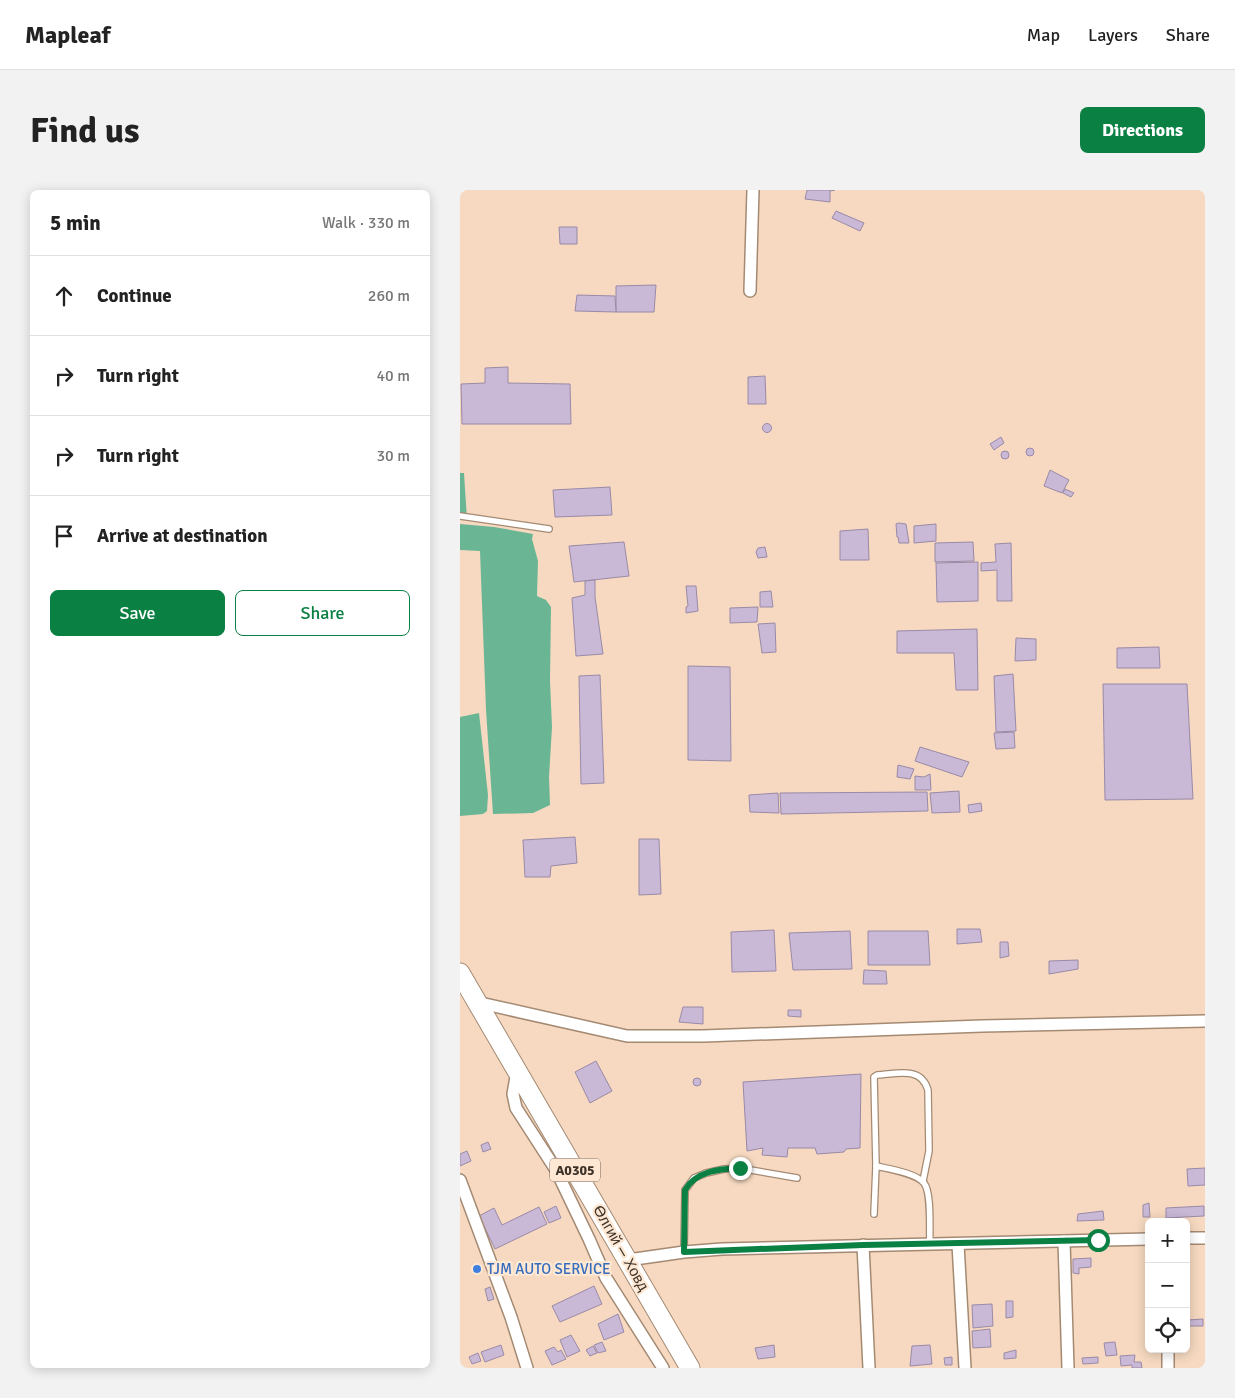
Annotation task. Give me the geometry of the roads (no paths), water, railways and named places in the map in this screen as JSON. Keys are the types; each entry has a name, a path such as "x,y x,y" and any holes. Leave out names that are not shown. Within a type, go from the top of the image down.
{"highway":[{"name":"Өлгий — Ховд","path":"460,973 690,1368"}],"street":[{"path":"750,291 752,190"},
{"path":"476,1002 626,1036 703,1036 982,1026 1205,1021"},
{"path":"517,1071 513,1094 516,1108 556,1170 606,1278 664,1368"},
{"path":"460,1180 511,1317 527,1368"},
{"path":"1190,1238 1205,1238"},
{"path":"628,1260 684,1252 863,1245 1145,1239"},
{"path":"1064,1241 1068,1368"},
{"path":"958,1244 964,1368"},
{"path":"863,1245 869,1368"},
{"path":"1168,1353 1168,1368"}],"lane":[{"path":"460,516 548,528"},
{"path":"874,1214 876,1166 874,1077 911,1073 919,1076 926,1082 928,1090 929,1151 923,1181"},
{"path":"876,1166 906,1173 923,1181 928,1190 930,1244"},
{"path":"684,1252 685,1190 694,1178 724,1169 740,1168 797,1178"}],"place":[{"name":"TJM AUTO SERVICE","path":"477,1269"}]}
